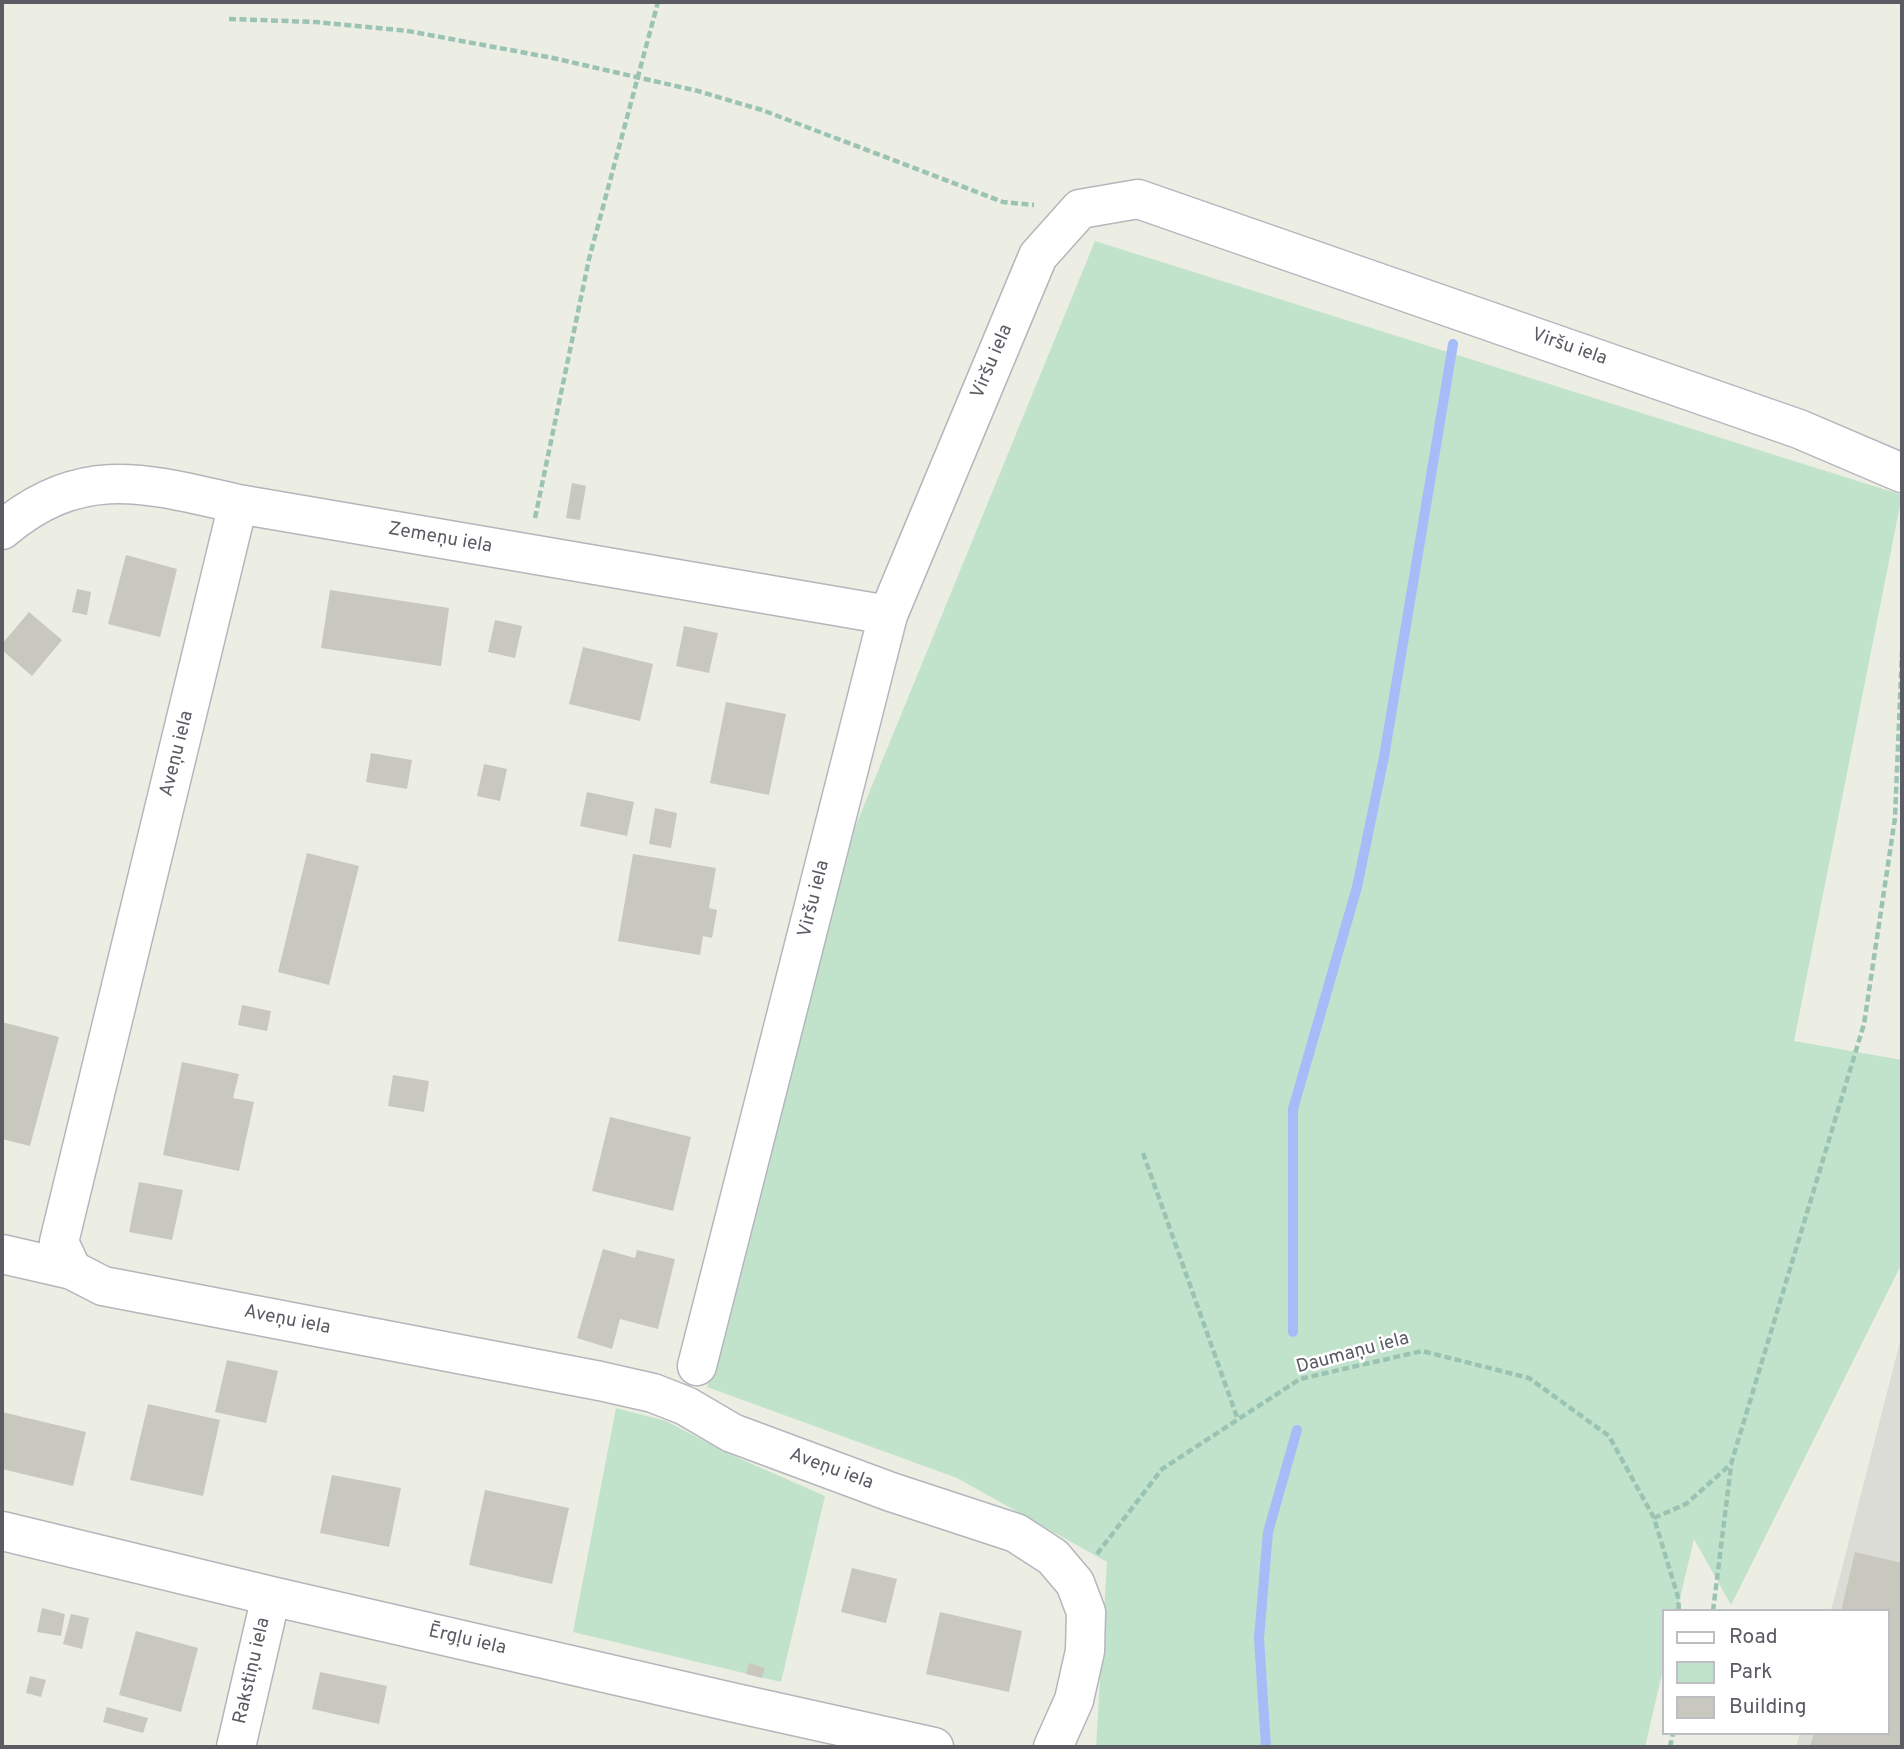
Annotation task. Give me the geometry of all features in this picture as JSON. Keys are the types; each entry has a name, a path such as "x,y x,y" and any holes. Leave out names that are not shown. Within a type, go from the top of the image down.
{"street":[{"name":"Viršu iela","path":"697,1366 888,615 1038,256 1080,209 1138,199 1799,429 1902,473"},
{"name":"Zemeņu iela","path":"2,530 19,515 54,496 83,486 159,486 238,504 888,615"},
{"name":"Aveņu iela","path":"238,504 59,1242 72,1270 103,1286 653,1393 685,1406 732,1433 891,1492 1016,1533 1053,1557 1075,1583 1086,1612 1085,1651 1074,1700 1053,1747"},
{"path":"2,1254 72,1270"},
{"name":"Ērgļu iela","path":"2,1531 731,1703 847,1738 934,1747"},
{"name":"Rakstiņu iela","path":"236,1747 271,1596"}],"path":[{"path":"528,554 589,259 658,2"},
{"path":"229,19 316,22 408,31 553,58 698,91 762,110 1003,202 1080,209"},
{"path":"1713,1609 1731,1464 1864,1024 1895,818 1902,650"},
{"path":"1143,1153 1238,1420"},
{"name":"Daumaņu iela","path":"1075,1583 1163,1469 1300,1379 1422,1350 1529,1378 1609,1436 1654,1518 1678,1597 1679,1609"},
{"path":"1654,1518 1686,1504 1731,1464"}],"shaded area":[{"path":"1902,1334 1902,1747 1796,1747 1799,1735 1890,1735 1890,1609 1832,1609"}],"green space":[{"path":"1095,241 1902,495 1794,1041 1902,1060 1902,1263 1731,1605 1694,1539 1677,1609 1662,1609 1662,1674 1645,1747 1096,1747 1107,1562 957,1478 707,1387 851,837"},
{"path":"616,1408 666,1421 729,1454 825,1496 781,1682 573,1632"}],"building":[{"path":"572,483 586,486 580,520 566,518"},
{"path":"126,555 177,569 160,637 108,624"},
{"path":"77,589 91,592 87,615 72,612"},
{"path":"330,590 449,608 441,666 321,648"},
{"path":"29,612 62,640 32,676 2,650 2,644"},
{"path":"495,620 522,626 515,658 488,652"},
{"path":"684,626 718,633 709,673 676,666"},
{"path":"583,647 653,664 640,721 569,704"},
{"path":"726,702 786,714 769,795 710,783"},
{"path":"371,753 412,760 407,789 366,782"},
{"path":"484,764 507,769 500,801 477,796"},
{"path":"587,792 634,802 627,836 580,826"},
{"path":"655,808 677,813 671,848 649,844"},
{"path":"307,853 359,866 329,985 278,972"},
{"path":"633,854 716,868 709,908 717,910 712,938 703,936 700,955 618,941"},
{"path":"242,1005 271,1011 267,1031 238,1025"},
{"path":"2,1022 59,1037 30,1146 2,1139"},
{"path":"182,1062 239,1074 233,1098 254,1102 239,1171 163,1155"},
{"path":"393,1075 429,1081 424,1112 388,1106"},
{"path":"610,1117 691,1137 673,1211 592,1191"},
{"path":"139,1182 183,1190 172,1240 129,1232"},
{"path":"603,1249 635,1258 637,1250 675,1259 658,1329 620,1319 612,1349 577,1338"},
{"path":"227,1360 278,1371 266,1423 215,1412"},
{"path":"148,1404 220,1420 203,1496 130,1480"},
{"path":"2,1412 86,1432 73,1486 2,1469"},
{"path":"332,1475 401,1488 389,1547 320,1533"},
{"path":"485,1490 569,1508 552,1584 469,1565"},
{"path":"1855,1552 1902,1563 1902,1747 1810,1747 1813,1735 1890,1735 1890,1609 1841,1609"},
{"path":"852,1568 897,1579 886,1623 841,1612"},
{"path":"42,1608 65,1614 61,1636 37,1632"},
{"path":"940,1612 1022,1631 1009,1692 926,1674"},
{"path":"71,1614 89,1618 82,1649 63,1644"},
{"path":"136,1631 198,1648 181,1712 119,1695"},
{"path":"749,1663 765,1668 762,1678 746,1674"},
{"path":"320,1672 387,1686 379,1724 312,1709"},
{"path":"30,1676 46,1680 41,1697 26,1693"},
{"path":"107,1707 148,1718 143,1733 103,1722"}],"waterway":[{"path":"1293,1332 1293,1109 1357,887 1384,757 1453,344"},
{"path":"1266,1747 1259,1638 1268,1532 1297,1430"}]}
